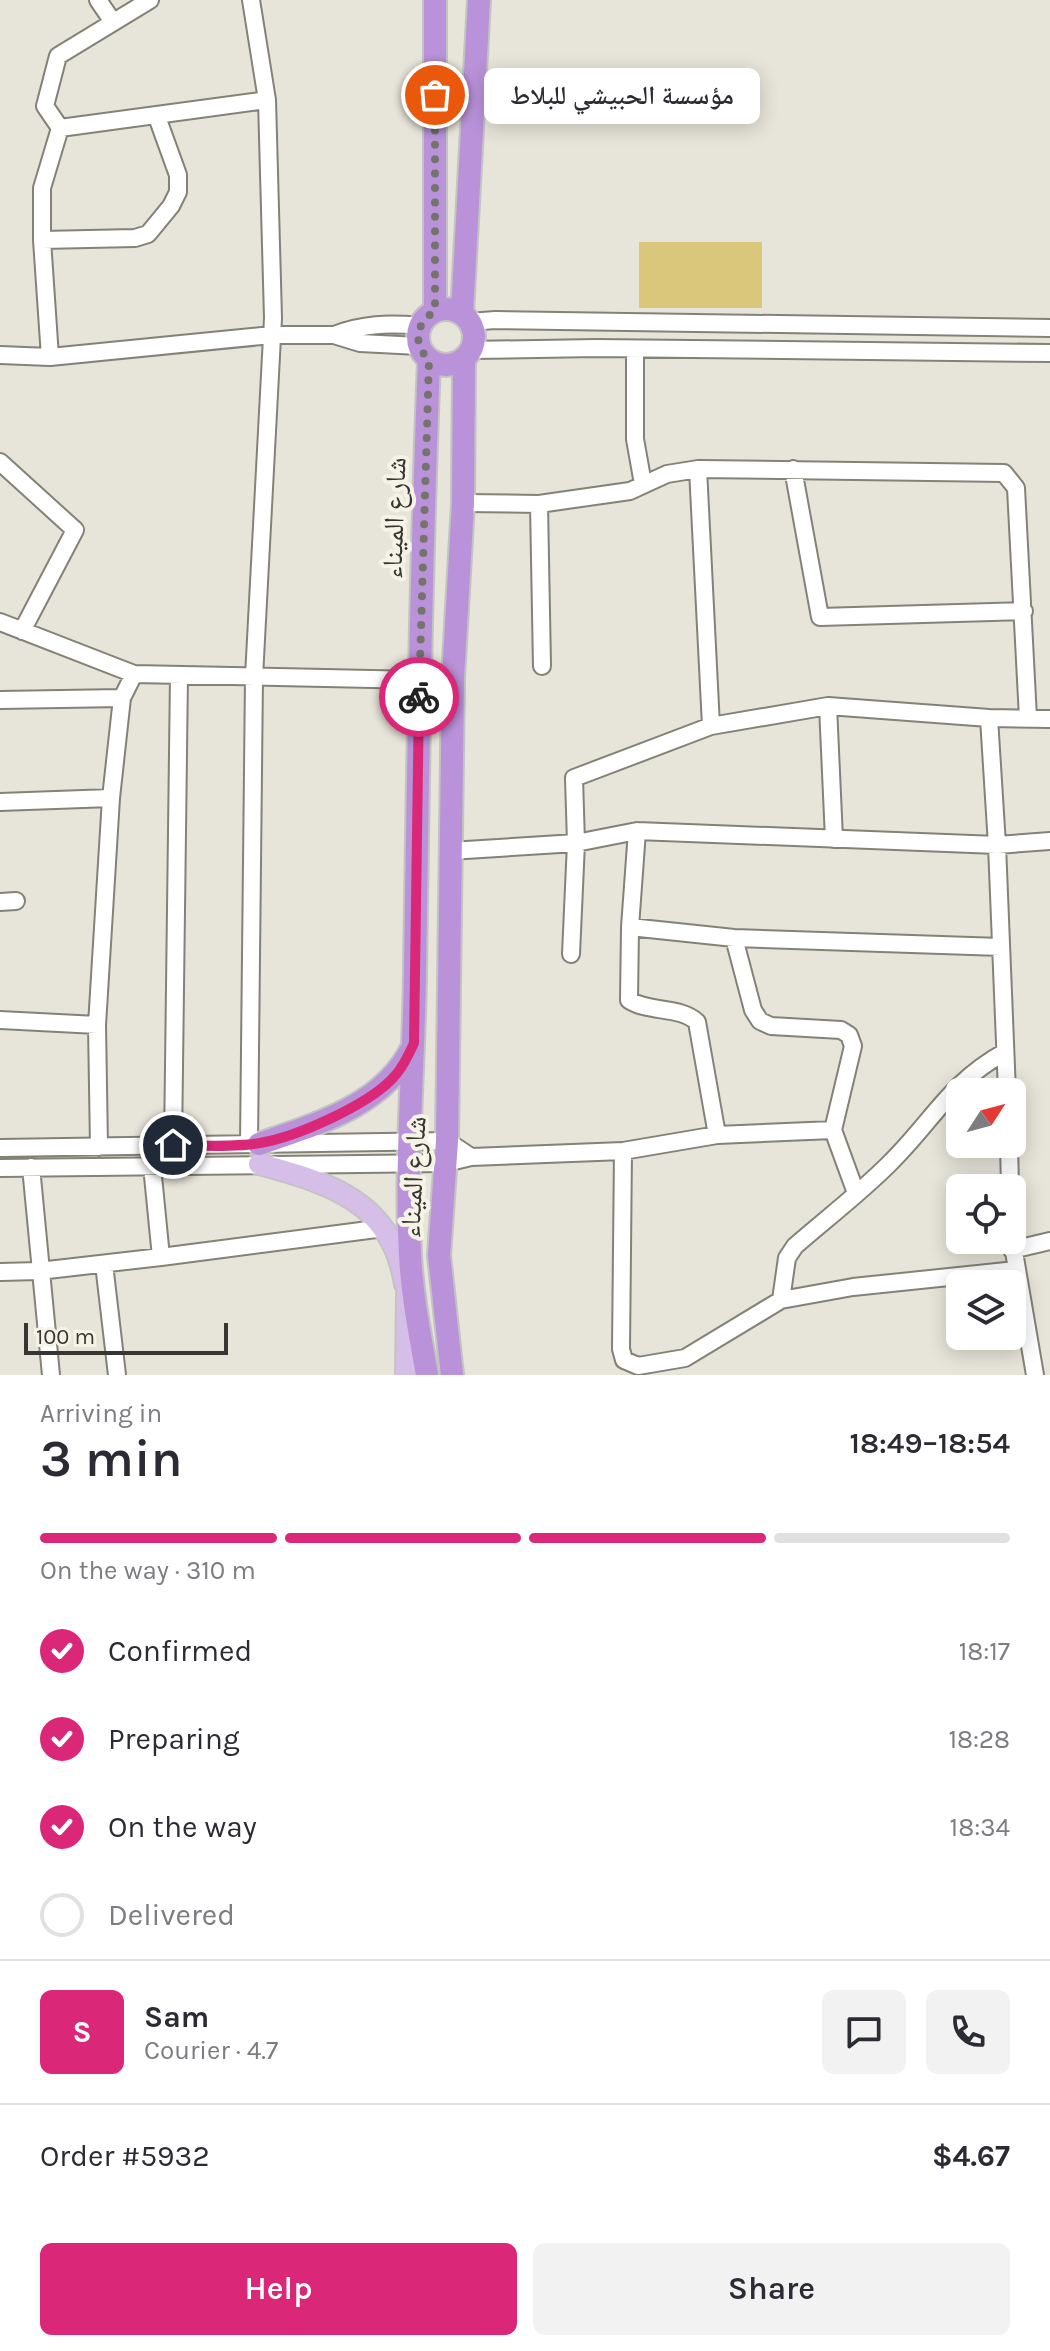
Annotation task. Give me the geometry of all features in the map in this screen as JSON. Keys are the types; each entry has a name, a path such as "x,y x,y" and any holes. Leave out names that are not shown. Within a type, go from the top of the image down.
{"highway":[{"name":"شارع الميناء","path":"427,1375 414,1302 410,1254 410,1152 435,0"},
{"path":"466,318 448,309 426,336 440,365 453,364 468,354 474,341 466,318 479,0"},
{"name":"شارع الميناء","path":"452,1375 439,1255 446,1152 453,678 468,354"},
{"path":"256,1150 346,1111 378,1091 402,1067 414,1043"}],"main road":[{"path":"256,1150 297,1174 356,1200 384,1228 402,1264 406,1296"},
{"name":"شارع الميناء","path":"406,1375 406,1296 410,1254"}],"street":[{"path":"98,0 113,22"},
{"path":"60,128 45,106 58,56 150,0"},
{"path":"251,0 267,100 273,318 254,677 256,1150"},
{"path":"60,128 267,100"},
{"path":"42,240 135,238 148,234 178,192 178,175 157,117"},
{"path":"50,357 42,240 42,188 60,128"},
{"path":"466,318 1050,328"},
{"path":"0,355 50,357 272,335 334,335 360,343 426,336"},
{"path":"468,354 635,349 1050,353"},
{"path":"635,349 635,439 643,484"},
{"path":"0,462 75,530 22,631"},
{"path":"698,469 711,726"},
{"path":"463,503 539,504 630,491 667,474 698,469 1004,473 1016,488 1028,718"},
{"path":"793,469 820,617 1024,611"},
{"path":"539,504 542,666"},
{"path":"0,622 134,674 419,680"},
{"path":"99,1147 97,1025 111,798 122,698 134,674"},
{"path":"173,1145 179,675"},
{"path":"0,700 122,698"},
{"path":"828,706 834,839"},
{"path":"571,954 576,843 574,778 711,726 828,706 989,718 1050,719"},
{"path":"989,718 1006,1078"},
{"path":"0,802 111,798"},
{"path":"450,851 576,843 637,831 997,845 1050,841"},
{"path":"637,831 630,927 629,1000 638,1006 686,1015 697,1022 717,1135"},
{"path":"630,927 734,938 1001,947"},
{"path":"734,938 753,1010 760,1021 771,1026 841,1030 849,1035 853,1046 833,1130 856,1193"},
{"path":"0,1020 97,1025"},
{"path":"781,1300 787,1258 795,1246 889,1164 941,1102 966,1078 1005,1052"},
{"path":"0,1148 173,1145 256,1150 446,1152 471,1157 623,1151 717,1135 833,1130"},
{"path":"0,1168 152,1166 256,1150"},
{"path":"623,1151 621,1349 624,1360 638,1366 685,1358 781,1300 853,1287 946,1277"},
{"path":"152,1166 161,1257"},
{"path":"31,1167 51,1375"},
{"path":"0,1272 104,1264 384,1228"},
{"path":"1026,1244 1050,1241"},
{"path":"1013,1254 1016,1270"},
{"path":"104,1264 117,1375"},
{"path":"1026,1325 1035,1375"}],"building":[{"path":"639,242 762,242 762,308 639,308"}],"way so far":[{"path":"419,697 429,360 419,346 417,336 426,317 435,311 435,95"}],"place":[{"name":"مؤسسة الحبيشي للبلاط","path":"435,95"}],"route":[{"path":"173,1145 259,1144 346,1111 378,1091 402,1067 414,1043 419,697"}]}
